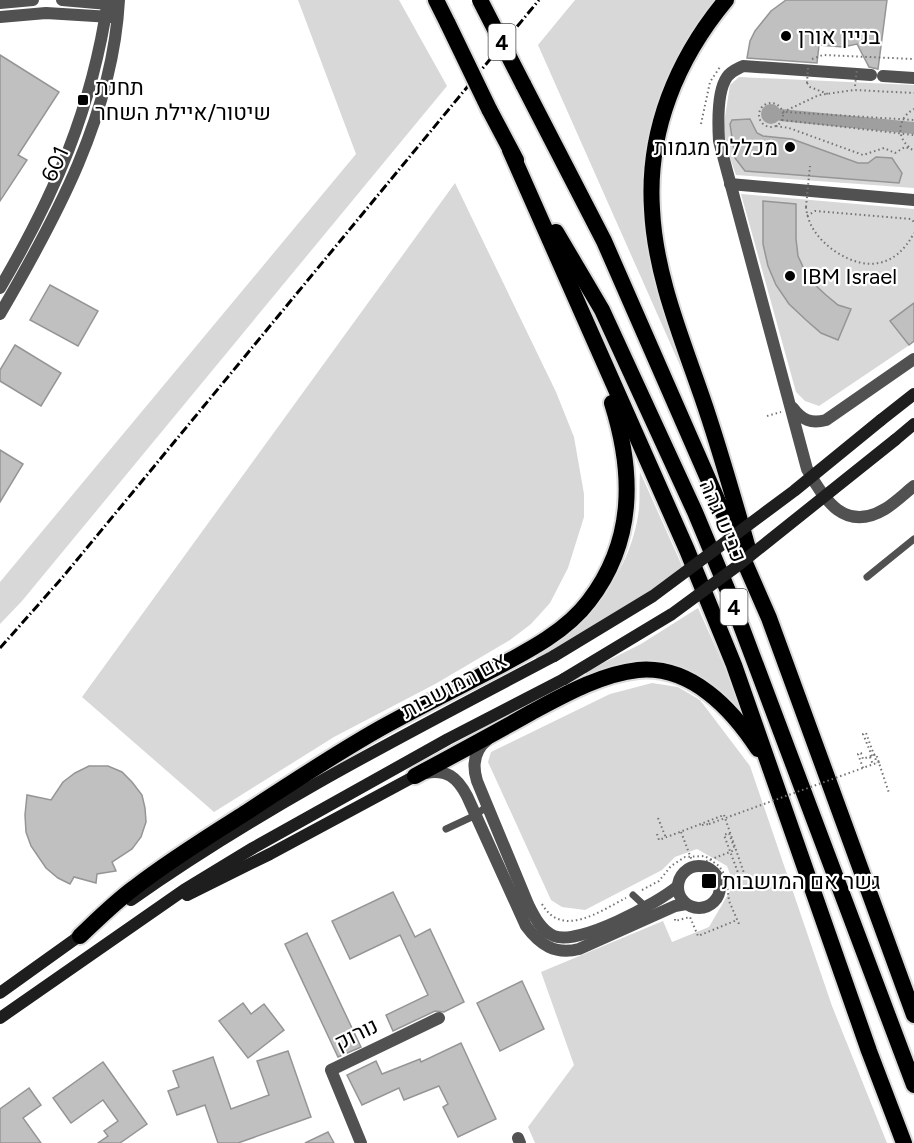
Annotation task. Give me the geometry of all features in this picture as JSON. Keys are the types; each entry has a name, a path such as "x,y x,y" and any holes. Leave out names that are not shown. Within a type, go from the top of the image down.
{"highway":[{"name":"כביש גהה","path":"436,0 510,150 602,310 695,512 728,591 914,1084"},
{"name":"כביש גהה","path":"480,0 604,241 769,618 914,1015"},
{"path":"726,0 691,49 678,74 659,123 653,165 652,208 665,286 715,436 769,618"},
{"path":"510,150 696,571 734,665 869,1051 904,1143"},
{"path":"80,936 132,889 167,863 374,732 530,649 570,620 588,602 602,582 621,538 628,491 627,463 621,432 585,317"},
{"path":"415,776 551,702 589,685 639,670 657,671 692,682 707,690 751,738 768,765"}],"main road":[{"name":"אם המושבות","path":"0,993 176,869 266,814 342,770 554,656 653,596 785,497 914,394"},
{"name":"אם המושבות","path":"0,1018 204,878 448,739 564,679 672,614 904,436 914,424"},
{"path":"156,909 217,882 415,776"}],"street":[{"path":"0,3 33,0"},
{"path":"62,0 82,0 110,5"},
{"path":"0,17 46,13 80,14 110,5"},
{"name":"601","path":"0,314 44,237 86,146 107,78 118,18 110,5"},
{"name":"601","path":"0,288 36,222 73,141 94,75 110,5"},
{"path":"80,14 94,25 101,38"},
{"path":"914,78 743,66 726,78 718,122 719,141 730,184 807,469 818,489 841,513 850,517 859,518 885,509 914,486"},
{"path":"730,184 914,200"},
{"path":"800,440 914,359"},
{"path":"790,405 800,416 811,422 830,418"},
{"path":"496,732 477,752 473,769 528,904 535,918 549,934 565,939 575,938 591,933 646,907 676,902 705,908 720,894 720,881 717,875 707,867 692,861 678,886 676,902"},
{"path":"415,776 438,771 453,776 464,789 526,926 539,942 547,947 568,952 579,949 681,899 678,886"},
{"name":"נורוק","path":"361,1143 331,1070 438,1018"}],"lane":[{"path":"867,577 914,539"},
{"path":"446,829 476,815 487,806"},
{"path":"633,895 646,907"}],"path":[{"path":"829,94 810,87 807,83 808,60 824,55 914,59"},
{"path":"855,88 856,68"},
{"path":"776,126 783,116 819,95 855,88 914,93"},
{"path":"783,116 781,108 774,103 767,103 759,112 762,122 769,126 789,128 863,155 884,148 895,153 905,147 914,150 906,144 900,132 901,121 914,109"},
{"path":"783,116 914,120"},
{"path":"783,116 914,135"},
{"path":"810,166 807,216 812,228 825,244 846,258 863,264 882,262 897,254 909,243 914,233"},
{"path":"807,216 815,211 911,219 914,222"},
{"path":"873,765 863,734 866,733 877,763"},
{"path":"863,768 858,754 861,753 863,759 876,754 889,793"},
{"path":"657,834 659,840 666,838 882,761"},
{"path":"699,825 709,824 725,816"},
{"path":"692,861 711,860 735,850 729,833 724,835 740,878 745,876 725,816"},
{"path":"658,818 666,838"},
{"path":"681,832 692,861"},
{"path":"540,899 552,917 566,921 584,920 659,882 671,866 705,856 726,878 729,901 738,922 698,936 690,917 675,921 676,902 659,882"}],"shaded area":[{"path":"298,0 399,0 447,86 22,601 0,624 0,582 356,154"},
{"path":"575,0 716,0 692,32 675,66 645,185 690,370 683,372 538,45"},
{"path":"739,77 914,85 914,188 736,175 722,136 730,85"},
{"path":"771,104 778,107 781,114 778,121 771,124 764,121 761,114 764,107"},
{"path":"455,183 556,392 574,437 584,494 584,517 568,568 550,603 531,624 510,640 437,683 334,737 214,812 82,697"},
{"path":"741,194 914,209 914,342 819,406 805,401 796,392"},
{"path":"640,472 683,568 653,590 536,660 537,649 592,607 617,575 629,549 637,522"},
{"path":"698,608 745,713 736,715 686,671 589,682 585,672 641,644"},
{"path":"652,683 678,687 700,700 750,766 832,1006 887,1143 535,1143 528,1127 574,1065 541,972 663,921 672,942 709,927 734,884 727,866 697,849 675,857 662,870 585,910 562,907 551,900 488,762 491,752 610,694"}],"building":[{"path":"786,0 887,0 878,69 869,67 857,44 843,47 819,45 817,63 747,58 750,41 755,31 771,11"},
{"path":"0,55 59,92 18,155 27,160 0,201"},
{"path":"750,119 757,133 763,136 792,139 858,163 868,163 876,157 892,158 902,173 899,183 745,171 735,158 730,124 732,120"},
{"name":"IBM Israel","path":"763,201 796,204 798,256 804,269 813,283 826,295 838,305 851,309 838,340 821,333 806,320 789,304 776,285 768,266 763,244"},
{"path":"50,285 98,311 78,346 30,320"},
{"path":"914,303 914,341 909,345 890,321"},
{"path":"15,345 61,373 41,406 0,381 0,370"},
{"path":"0,450 23,464 0,502"},
{"path":"89,766 108,766 122,772 142,795 146,822 141,837 132,849 112,862 116,871 97,874 96,883 74,877 70,884 46,868 31,846 26,832 27,795 51,800 63,782"},
{"path":"393,892 415,937 430,929 464,1002 444,1012 435,1011 393,1031 386,1015 428,995 400,935 350,959 332,921"},
{"path":"307,933 361,1047 338,1057 285,944"},
{"path":"522,981 544,1029 500,1051 477,1003"},
{"path":"243,1003 251,1014 264,1004 284,1030 248,1058 219,1021"},
{"path":"461,1043 496,1119 458,1137 443,1107 448,1104 439,1086 404,1100 399,1088 362,1105 347,1075 376,1061 382,1074 420,1059 421,1062"},
{"path":"288,1051 311,1117 238,1143 218,1143 205,1105 177,1115 168,1091 179,1087 173,1071 213,1057 231,1109 269,1095 257,1061"},
{"path":"103,1062 147,1124 120,1143 98,1143 108,1136 104,1131 118,1121 103,1100 71,1123 53,1098"},
{"path":"29,1088 41,1105 23,1118 41,1143 0,1143 0,1109"},
{"path":"328,1132 334,1143 305,1143"}],"waterway":[{"path":"781,115 914,128"}],"railway":[{"path":"0,648 62,578 539,0"}],"place":[{"name":"בניין אורן","path":"786,36"},
{"name":"תחנת שיטור/איילת השחר","path":"83,100"},
{"name":"מכללת מגמות","path":"790,147"},
{"name":"IBM Israel","path":"790,276"},
{"name":"גשר אם המושבות","path":"709,881"}]}
